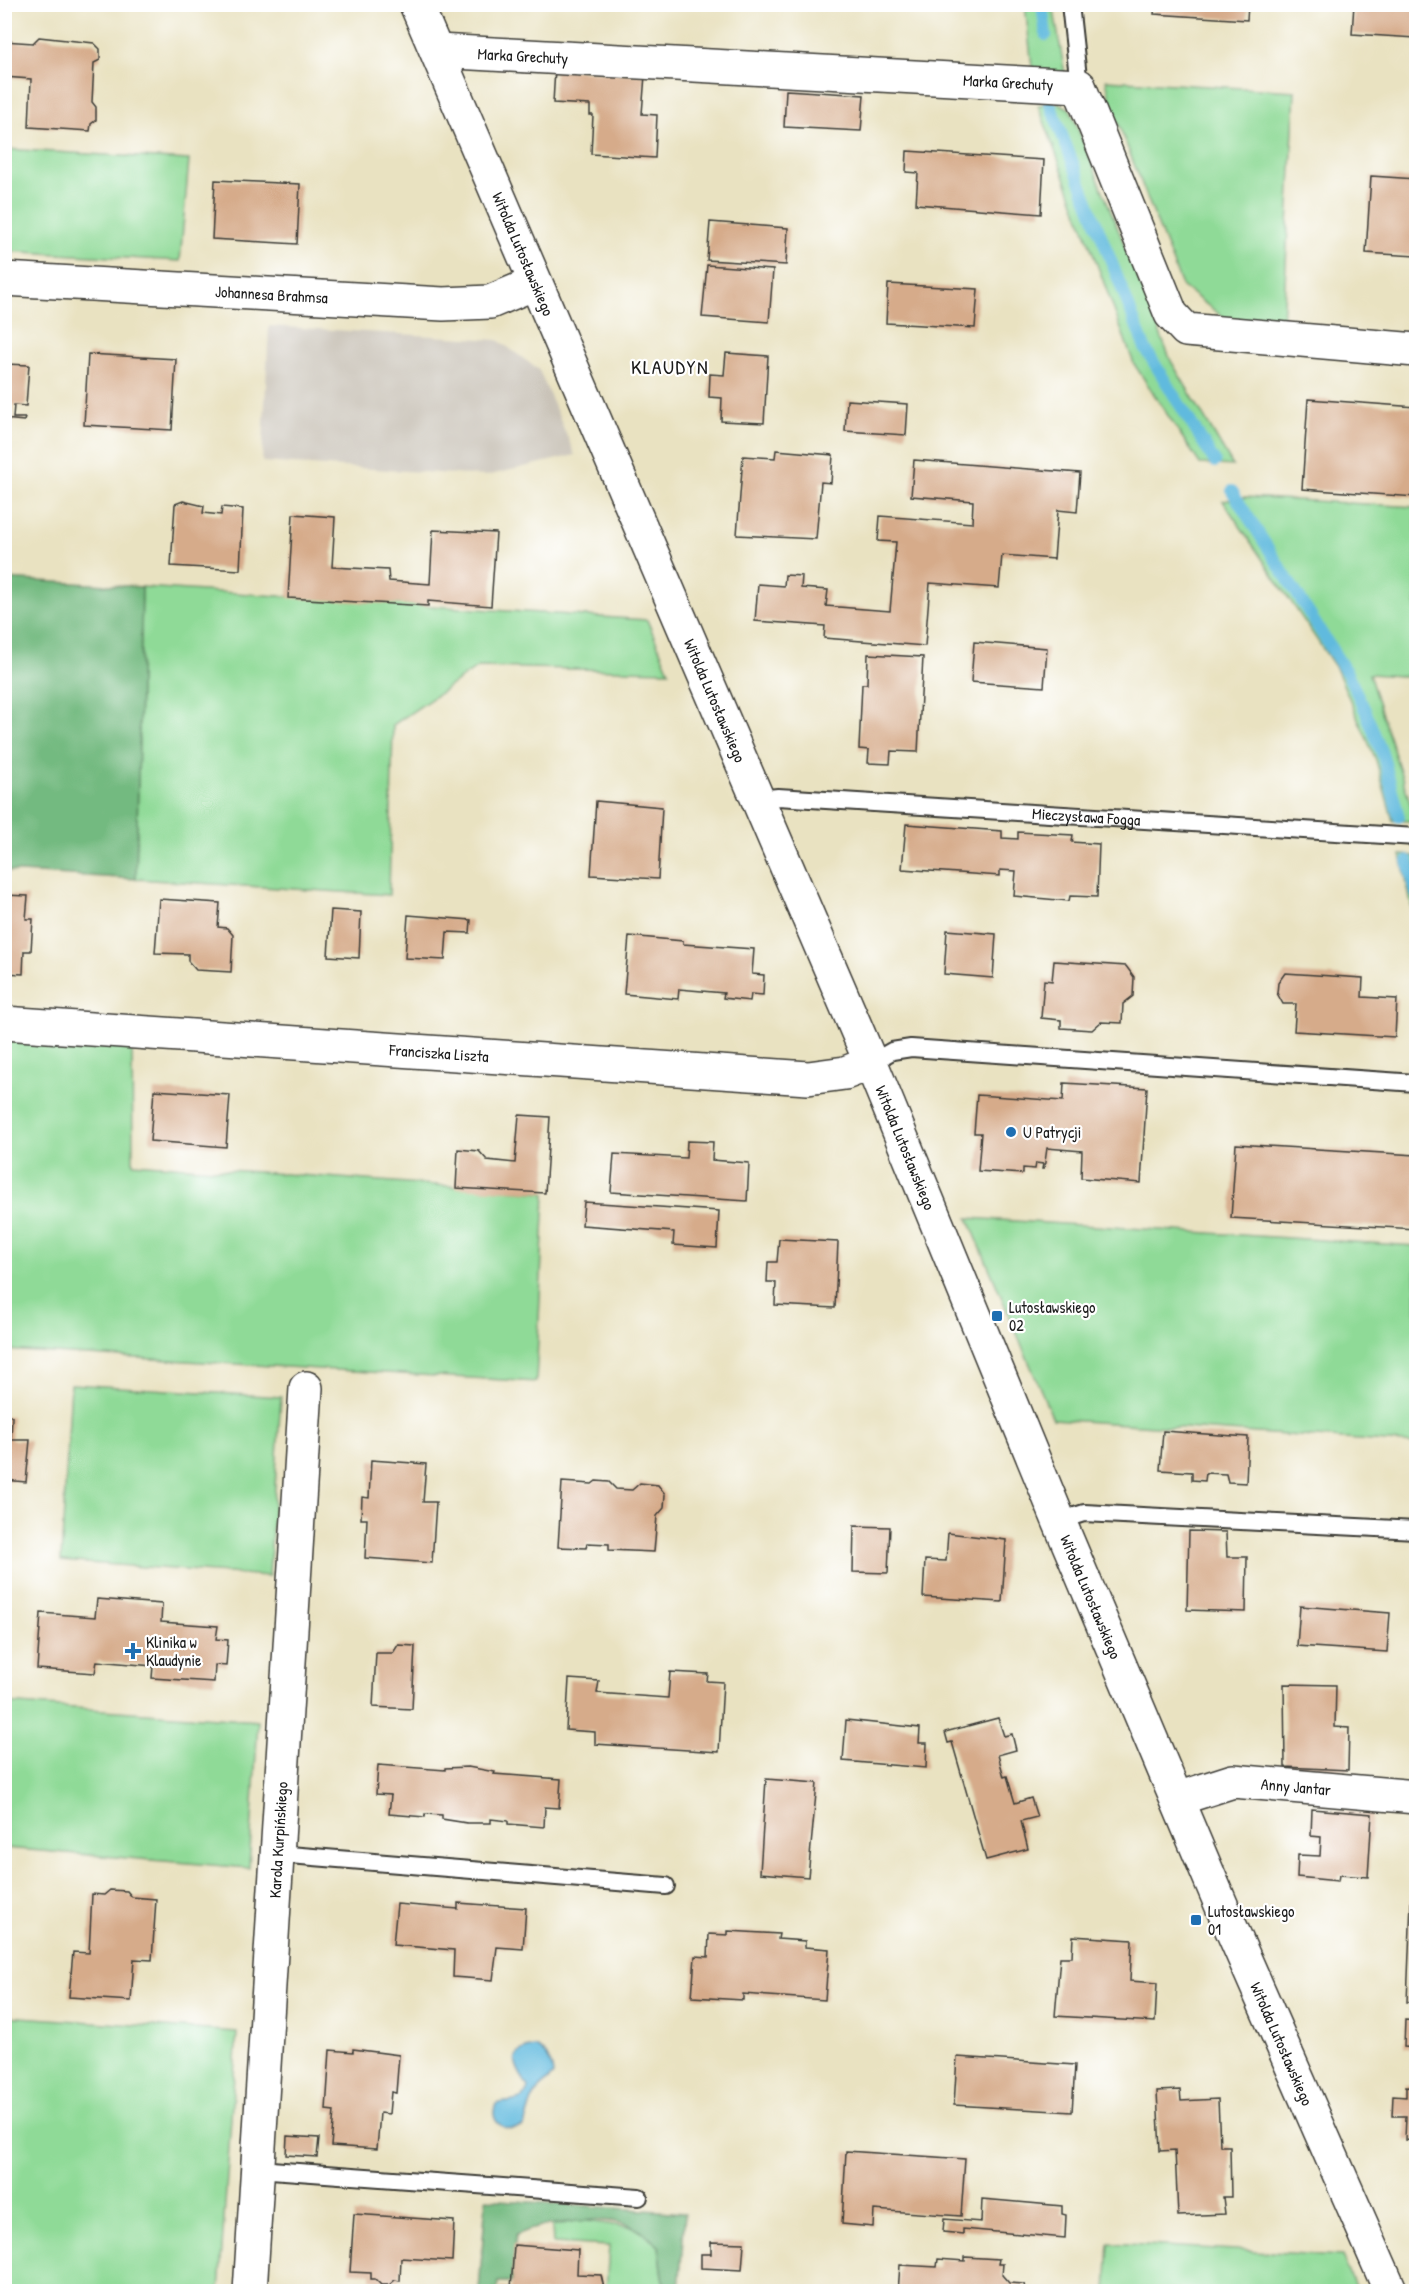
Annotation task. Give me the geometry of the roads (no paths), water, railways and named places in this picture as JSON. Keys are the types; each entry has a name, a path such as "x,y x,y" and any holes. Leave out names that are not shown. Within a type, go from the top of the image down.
{"street":[{"name":"Witolda Lutosławskiego","path":"416,4 759,799 871,1063 1059,1521 1391,2292"},
{"name":"Marka Grechuty","path":"437,51 1079,86"},
{"path":"1079,86 1170,314 1186,330 1416,350"},
{"name":"Johannesa Brahmsa","path":"4,279 460,304 490,303 535,283"},
{"name":"Franciszka Liszta","path":"4,1023 808,1078 845,1073 871,1063"},
{"name":"Karola Kurpińskiego","path":"250,2292 306,1388"},
{"name":"Anny Jantar","path":"1177,1799 1233,1781 1416,1797"}],"lane":[{"path":"1070,4 1079,86"},
{"name":"Mieczysława Fogga","path":"759,799 778,797 1416,837"},
{"path":"871,1063 892,1051 911,1048 1416,1083"},
{"path":"1059,1521 1084,1513 1416,1530"},
{"path":"277,1854 666,1886"},
{"path":"257,2169 639,2197"}],"water":[{"path":"536,2047 548,2059 553,2075 533,2096 524,2126 506,2128 494,2117 496,2104 516,2101 526,2093 528,2087 517,2067 516,2057 519,2052"}],"waterway":[{"path":"1042,4 1046,35"},
{"path":"1050,104 1145,348 1215,462"},
{"path":"1232,491 1348,675 1383,756 1399,817"},
{"path":"1408,861 1416,893"}],"place":[{"name":"U Patrycji","path":"1011,1132"},
{"name":"Lutosławskiego 02","path":"997,1316"},
{"name":"Klinika w Klaudynie","path":"133,1651"},
{"name":"Lutosławskiego 01","path":"1196,1920"}],"district":[{"name":"KLAUDYN","path":"670,367"}]}
